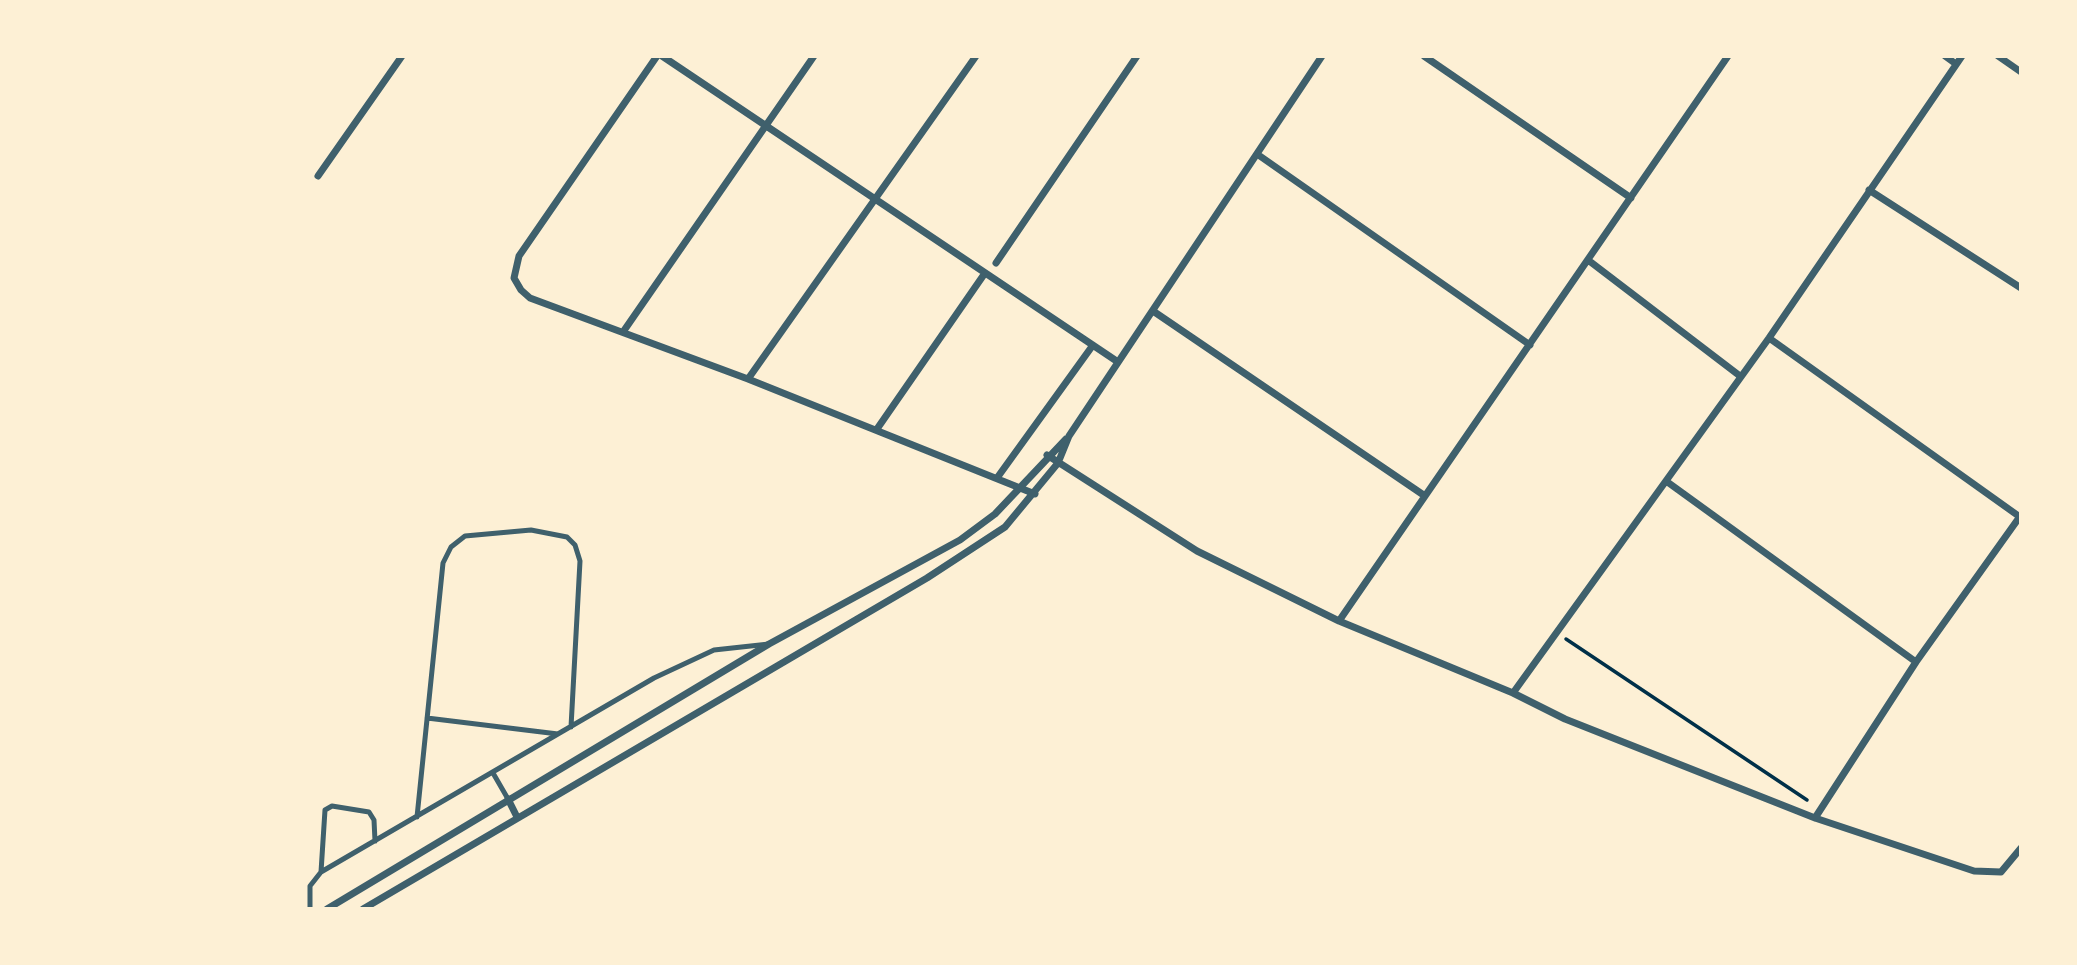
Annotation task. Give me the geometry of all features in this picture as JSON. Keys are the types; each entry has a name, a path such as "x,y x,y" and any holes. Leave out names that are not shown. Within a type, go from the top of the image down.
{"street":[{"path":"318,176 402,56"},
{"path":"1035,494 877,429 530,298 514,278 519,256 659,56 1118,362"},
{"path":"623,332 814,56"},
{"path":"748,379 976,56"},
{"path":"996,263 1137,56"},
{"path":"363,909 962,557 1005,527 1058,463 1069,436 1322,56"},
{"path":"1424,56 1631,198"},
{"path":"1339,621 1728,56"},
{"path":"1945,56 1956,64"},
{"path":"1513,693 1769,338 1962,56"},
{"path":"1998,56 2021,72"},
{"path":"1257,154 1530,345"},
{"path":"1869,190 2021,288"},
{"path":"1588,260 1740,376"},
{"path":"877,429 985,273"},
{"path":"1153,311 1425,496"},
{"path":"1769,338 2020,516 1916,662 1815,818"},
{"path":"997,478 1093,345"},
{"path":"327,909 769,644 960,540 995,513 1047,455 1069,436"},
{"path":"1047,455 1198,551 1339,621 1513,693 1565,719 1815,818 1975,871 2001,872 2021,848"},
{"path":"1666,481 1916,662"},
{"path":"508,799 517,817"}],"lane":[{"path":"417,817 443,563 451,547 465,536 531,530 567,537 575,545 580,561 570,727"},
{"path":"310,909 310,887 321,872 570,727 696,656 732,646 769,644"},
{"path":"427,718 558,734"},
{"path":"493,773 508,799"},
{"path":"321,872 325,810 332,806 369,812 374,820 374,841"}],"path":[{"path":"1555,632 1820,809"}]}
